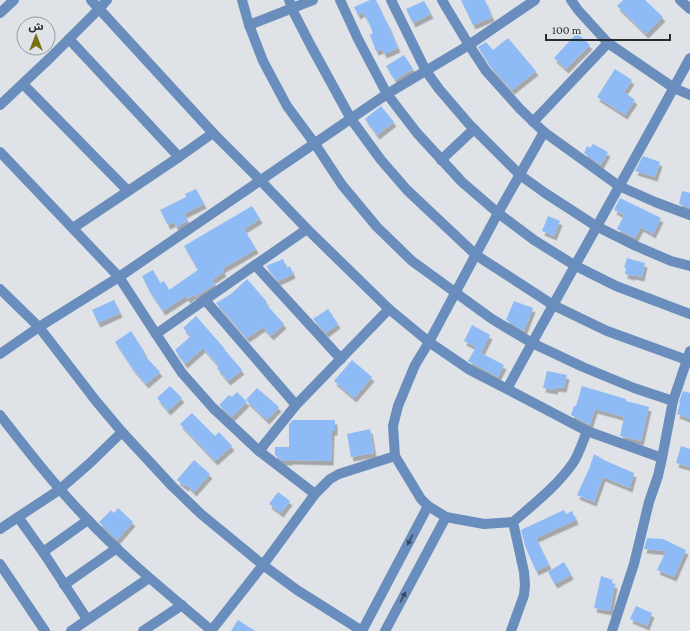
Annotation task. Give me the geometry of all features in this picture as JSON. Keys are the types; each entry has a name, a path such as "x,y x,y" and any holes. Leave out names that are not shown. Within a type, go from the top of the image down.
{"street":[{"path":"0,14 14,0"},
{"path":"91,0 213,133 307,229 389,309 429,342 470,370 587,431 662,458"},
{"path":"0,105 69,39 107,0"},
{"path":"242,0 263,61 287,106 315,144 342,185 377,227 412,260 492,319 532,343 582,367 634,388 674,401"},
{"path":"250,25 291,4 313,0"},
{"path":"340,0 358,39 387,94 417,133 462,182 498,213 534,240 574,265 616,286 690,314"},
{"path":"391,0 426,71 438,89 474,129 520,175 596,226 636,246 690,266"},
{"path":"442,0 486,71 520,109 544,132 619,186 690,215"},
{"path":"0,354 39,327 119,277 387,94 469,45 535,0"},
{"path":"571,0 578,10 608,43 674,88 690,95"},
{"path":"680,0 690,9"},
{"path":"291,4 311,46 351,119 381,160 407,190 476,255 553,305 606,331 688,356 674,401 658,476 649,502 634,564 612,631"},
{"path":"69,39 179,157"},
{"path":"534,122 608,43"},
{"path":"507,389 574,265 650,132 690,58"},
{"path":"23,84 128,191"},
{"path":"441,160 474,129"},
{"path":"544,132 415,365 398,406 394,426 395,456 421,499 428,506 446,517 484,524 513,522 559,480 574,462 587,431"},
{"path":"73,228 213,133"},
{"path":"0,152 119,277 182,373 213,408 259,451 315,494"},
{"path":"156,334 307,229"},
{"path":"255,265 341,359"},
{"path":"0,289 39,327 122,432 172,486 201,514 263,565 297,590 362,631 428,506"},
{"path":"205,300 296,405"},
{"path":"259,451 296,405 389,309"},
{"path":"0,415 4,427 59,490 88,520 149,578 211,631 263,565 315,494 330,479 339,474 395,456"},
{"path":"0,529 59,490 122,432"},
{"path":"18,517 87,619"},
{"path":"385,631 446,517"},
{"path":"43,552 88,520"},
{"path":"511,631 524,595 525,585 524,572 513,522"},
{"path":"64,585 117,548"},
{"path":"0,564 45,631"},
{"path":"71,631 149,578"},
{"path":"143,631 182,605"}],"building":[{"path":"370,0 376,0 398,48 384,54 382,49 376,51 370,35 373,33 367,18 366,19 363,12 358,15 354,7"},
{"path":"461,0 485,0 492,17 473,25"},
{"path":"623,0 645,0 663,17 646,34 617,6"},
{"path":"424,1 431,14 413,23 406,9"},
{"path":"577,33 590,45 566,69 554,58"},
{"path":"508,38 536,71 512,90 491,67 478,47 486,42 493,50"},
{"path":"404,55 413,69 395,80 386,66"},
{"path":"615,69 632,80 624,92 635,100 625,115 597,97"},
{"path":"381,106 394,122 377,135 365,119"},
{"path":"593,144 608,152 601,165 584,153 587,146 590,148"},
{"path":"643,156 660,162 655,177 635,171"},
{"path":"196,189 204,204 184,214 188,221 176,227 174,222 168,225 160,210 186,197 185,194"},
{"path":"682,191 690,193 690,208 679,204"},
{"path":"620,198 661,218 653,234 641,227 635,238 617,229 624,215 614,210"},
{"path":"252,206 260,219 244,229 256,249 222,269 224,272 212,280 215,284 195,297 193,295 188,299 186,296 163,311 150,292 142,276 153,270 160,283 164,281 169,290 198,270 184,246"},
{"path":"548,216 560,221 554,236 542,231"},
{"path":"627,258 645,263 642,277 625,274 626,268 624,268"},
{"path":"283,259 287,268 290,266 293,274 278,281 266,266"},
{"path":"247,279 267,302 265,303 284,324 271,336 263,327 247,338 216,303 231,294"},
{"path":"114,300 120,313 98,323 92,310"},
{"path":"514,301 533,308 524,331 506,320"},
{"path":"328,309 338,324 326,333 313,319"},
{"path":"196,316 242,370 228,381 217,368 219,366 203,348 185,364 175,350 191,336 183,328"},
{"path":"472,325 490,335 481,353 504,365 498,377 468,361 476,347 464,341"},
{"path":"131,331 145,353 143,354 160,372 146,384 133,369 115,342"},
{"path":"352,360 372,377 354,398 334,381"},
{"path":"547,371 567,375 564,388 556,387 555,390 543,388"},
{"path":"170,386 182,398 168,411 157,398"},
{"path":"582,386 649,407 641,441 620,436 624,417 595,409 590,425 571,415 574,406 576,406"},
{"path":"257,388 279,407 267,420 246,400"},
{"path":"683,391 690,393 690,419 677,414"},
{"path":"237,392 247,402 232,417 219,405 229,395 232,397"},
{"path":"192,413 215,436 219,432 232,446 215,461 180,424"},
{"path":"293,420 335,420 335,431 332,431 331,461 283,461 275,455 275,447 289,447 289,424"},
{"path":"370,429 374,453 351,457 347,434"},
{"path":"681,446 690,449 690,467 676,463"},
{"path":"594,454 634,473 630,488 603,477 594,502 577,495"},
{"path":"194,460 210,474 194,492 187,485 186,487 177,480"},
{"path":"278,492 290,501 281,513 269,504"},
{"path":"118,508 133,522 117,540 99,522 111,510 114,513"},
{"path":"564,510 566,514 572,511 576,520 536,538 549,565 536,571 525,546 521,530"},
{"path":"647,538 663,539 686,550 674,577 657,570 666,551 644,549"},
{"path":"564,562 571,575 555,584 548,572"},
{"path":"601,576 613,580 612,583 615,584 610,611 594,608"},
{"path":"636,606 652,613 647,626 630,619"},
{"path":"238,620 255,631 231,631"}]}
